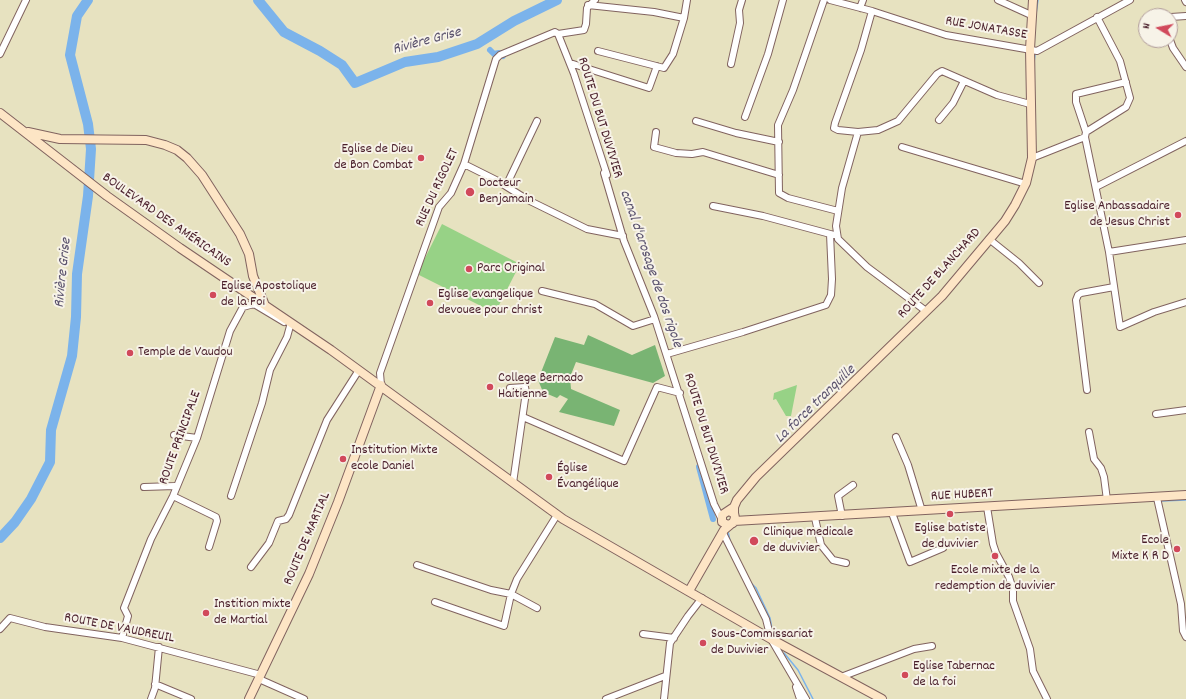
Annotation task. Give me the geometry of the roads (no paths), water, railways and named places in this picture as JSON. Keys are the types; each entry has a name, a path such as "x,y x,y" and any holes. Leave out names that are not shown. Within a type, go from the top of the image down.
{"street":[{"path":"0,54 26,0"},
{"path":"588,5 595,0"},
{"path":"598,51 664,68 673,54 684,18 687,0"},
{"path":"731,64 739,28 739,10 742,0"},
{"path":"745,117 768,54 783,0"},
{"path":"824,0 793,90 778,125 779,193 788,198 838,211"},
{"name":"RUE JONATASSE","path":"830,0 872,11 946,35 1036,50 1043,48 1130,0"},
{"path":"860,8 863,0"},
{"path":"998,0 1031,15"},
{"name":"ROUTE DE BLANCHARD","path":"689,591 730,518 743,491 942,296 1005,221 1026,184 1032,158 1030,49 1033,0"},
{"path":"588,5 654,12 684,18"},
{"name":"RUE DU RIGOLET","path":"381,385 380,373 439,207 451,193 464,164 496,58 500,55 555,33 584,30 588,5"},
{"path":"872,11 861,50 834,123 834,128 838,130 858,132 878,130 898,121 939,72 942,71 997,95 1030,104"},
{"path":"1032,158 1085,134 1126,108 1130,98 1124,71 1112,43 1097,17"},
{"name":"ROUTE DU BUT DUVIVIER","path":"555,33 570,64 607,174 604,174 623,236 667,354 714,504 730,518 766,618 771,639 794,678"},
{"path":"1173,48 1186,67"},
{"path":"570,64 649,88 657,66"},
{"path":"939,120 950,107 964,81"},
{"path":"1126,82 1076,94 1076,102 1085,134 1109,252 1120,327 1154,312 1186,302"},
{"name":"BOULEVARD DES AMÉRICAINS","path":"0,113 107,196 180,248 303,330 381,385 557,515 771,639 882,699"},
{"path":"506,186 537,121"},
{"path":"696,121 736,133 779,142"},
{"path":"20,128 40,136 60,139 131,139 157,142 182,154 195,166 240,234 264,304"},
{"path":"656,132 654,147 676,153 703,152 779,175"},
{"path":"858,132 842,188 836,226 838,239 867,267 926,311"},
{"path":"1096,187 1186,141"},
{"path":"902,147 1026,184"},
{"path":"464,164 587,229 623,236"},
{"path":"713,206 763,216 837,236"},
{"path":"667,354 743,332 826,305 831,295 832,279 830,234"},
{"path":"989,239 1019,263 1039,283"},
{"path":"1109,252 1186,240"},
{"path":"1087,390 1076,300 1078,295 1081,293 1114,286"},
{"path":"542,291 595,304 633,326 655,319"},
{"name":"ROUTE PRINCIPALE","path":"122,638 128,616 124,608 151,539 173,496 175,486 197,438 224,347 230,331 243,307 254,304 290,326 303,330"},
{"path":"231,496 262,403 270,370 287,337 290,326"},
{"path":"251,567 266,548 278,521 286,519 289,515 327,420 359,370"},
{"name":"ROUTE DE MARTIAL","path":"249,699 309,574 338,502 381,385"},
{"path":"523,417 624,461 657,386 680,393"},
{"path":"510,388 525,387 526,392 513,483"},
{"path":"1156,414 1186,410"},
{"path":"1089,432 1094,459 1101,468 1104,478 1107,500"},
{"path":"174,435 197,438"},
{"path":"896,437 908,465 922,511"},
{"path":"842,516 838,496 853,485"},
{"path":"144,487 175,486"},
{"name":"RUE HUBERT","path":"730,518 815,518 1186,495"},
{"path":"173,496 216,517 217,520 209,547"},
{"path":"1157,498 1181,604 1183,631 1186,637"},
{"path":"987,507 993,544 1009,577 1013,589 1013,602 1030,649 1033,671 1048,699"},
{"path":"892,513 910,562 943,548"},
{"path":"435,602 504,626 511,594 517,579 557,515"},
{"path":"815,518 819,538 826,551 833,560 846,563"},
{"path":"417,565 491,590 511,594 537,608"},
{"path":"664,699 665,676 670,643 702,598"},
{"name":"ROUTE DE VAUDREUIL","path":"0,629 10,618 45,627 122,638 159,647 260,677 304,699"},
{"path":"642,634 674,638"},
{"path":"841,677 914,649 932,646"},
{"path":"151,699 155,684 159,647"},
{"path":"606,699 665,676"},
{"path":"794,678 800,699"},
{"path":"794,678 806,699"},
{"path":"155,684 191,699"}],"waterway":[{"name":"Rivière Grise","path":"0,538 15,522 31,499 50,462 51,430 72,356 76,317 77,274 88,196 91,149 88,124 70,55 77,16 88,0"},
{"name":"Rivière Grise","path":"258,0 284,32 320,51 342,65 355,83 405,62 438,57 477,44 514,21 557,0"},
{"name":"La force tranquille","path":"1036,14 1038,0"},
{"name":"canal d'arosage de dos rigole","path":"490,50 494,54 499,53 503,56"},
{"name":"La force tranquille","path":"1034,63 1035,55"},
{"name":"canal d'arosage de dos rigole","path":"699,467 713,519"},
{"path":"1161,501 1186,500"},
{"path":"1143,501 1155,501"},
{"path":"728,531 730,541"},
{"path":"750,582 756,588 770,618 772,629"},
{"path":"784,653 798,670 813,699"}],"place":[{"name":"Eglise de Dieu de Bon Combat","path":"421,158"},
{"name":"Docteur Benjamain","path":"470,192"},
{"name":"Eglise Anbassadaire de Jesus Christ","path":"1178,215"},
{"name":"Parc Original","path":"469,269"},
{"name":"Eglise Apostolique de la Foi","path":"213,295"},
{"name":"Eglise evangelique devouee pour christ","path":"430,303"},
{"name":"Temple de Vaudou","path":"130,353"},
{"name":"College Bernado Haitienne","path":"490,387"},
{"name":"Institution Mixte ecole Daniel","path":"343,459"},
{"name":"Église Évangélique","path":"549,477"},
{"name":"Eglise batiste de duvivier","path":"950,514"},
{"name":"Clinique medicale de duvivier","path":"754,541"},
{"name":"Ecole Mixte K R D","path":"1177,549"},
{"name":"Ecole mixte de la redemption de duvivier","path":"995,556"},
{"name":"Instition mixte de Martial","path":"206,613"},
{"name":"Sous-Commissariat de Duvivier","path":"703,643"},
{"name":"Eglise Tabernac de la foi","path":"905,675"}]}
